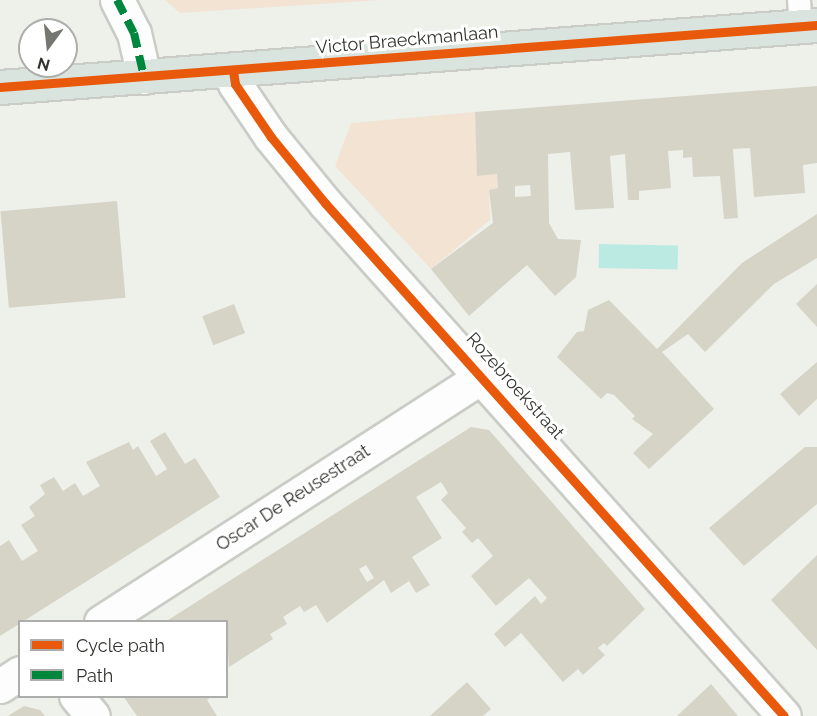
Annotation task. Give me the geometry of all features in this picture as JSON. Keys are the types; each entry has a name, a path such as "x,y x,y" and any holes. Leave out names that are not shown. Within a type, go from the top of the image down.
{"main road":[{"name":"Victor Braeckmanlaan","path":"0,87 233,71 805,17"}],"street":[{"path":"117,0 134,33 144,76"},
{"name":"Rozebroekstraat","path":"233,71 235,84 271,137 325,204 484,375 784,716"},
{"name":"Oscar De Reusestraat","path":"103,620 484,375"},
{"path":"0,686 18,675"},
{"path":"78,698 93,716"}],"shaded area":[{"path":"165,0 381,0 180,13"},
{"path":"475,112 477,176 497,174 498,188 489,190 490,220 431,269 335,166 351,123"}],"water":[{"path":"599,244 678,245 678,269 599,268"}],"building":[{"path":"817,86 817,163 803,165 805,193 754,197 750,148 733,149 738,218 724,219 720,176 693,177 692,157 683,158 683,150 668,151 671,188 639,191 639,200 628,200 625,154 610,156 614,208 575,210 570,152 548,154 549,223 558,239 581,240 576,277 555,296 527,265 469,316 431,269 493,223 489,190 498,188 497,174 477,176 475,112","holes":["530,185 531,196 515,197 515,186"]},
{"path":"117,201 125,298 9,308 0,211"},
{"path":"817,214 817,258 774,284 705,352 688,334 662,352 714,409 649,469 633,453 653,434 632,419 635,416 614,395 607,393 601,399 557,357 577,332 584,331 588,310 609,300 657,349 742,263"},
{"path":"817,284 817,327 796,304"},
{"path":"234,304 245,333 213,345 202,316"},
{"path":"817,362 817,399 799,416 780,394"},
{"path":"471,427 489,430 645,609 607,646 604,643 598,648 605,655 583,675 578,669 563,682 521,633 505,647 494,634 535,596 541,604 547,598 529,578 496,606 471,576 493,556 478,538 472,543 462,532 466,528 441,500 448,493 441,482 416,497 442,538 412,557 430,585 416,593 409,581 391,593 384,580 327,623 316,605 304,612 300,606 283,617 287,624 270,634 273,639 229,667 228,620 168,620","holes":["366,565 374,578 367,582 359,569"]},
{"path":"165,432 185,464 195,458 220,497 25,620 18,620 18,625 0,636 0,546 9,540 22,561 38,551 21,525 35,516 29,507 45,494 40,485 54,477 63,491 75,483 83,496 100,486 86,462 129,442 133,450 138,446 156,476 167,469 150,441"},
{"path":"805,447 817,447 817,504 744,566 709,528"},
{"path":"817,555 817,650 771,600"},
{"path":"467,682 491,709 483,716 430,716"},
{"path":"711,684 738,716 677,716"},
{"path":"124,698 210,698 207,700 217,716 137,716"},
{"path":"24,706 40,710 45,716 8,716"}],"marked path":[{"path":"117,0 134,33 144,77"}],"cycle path":[{"path":"0,87 817,25"},
{"path":"233,71 235,84 271,137 325,203 784,716"}]}
